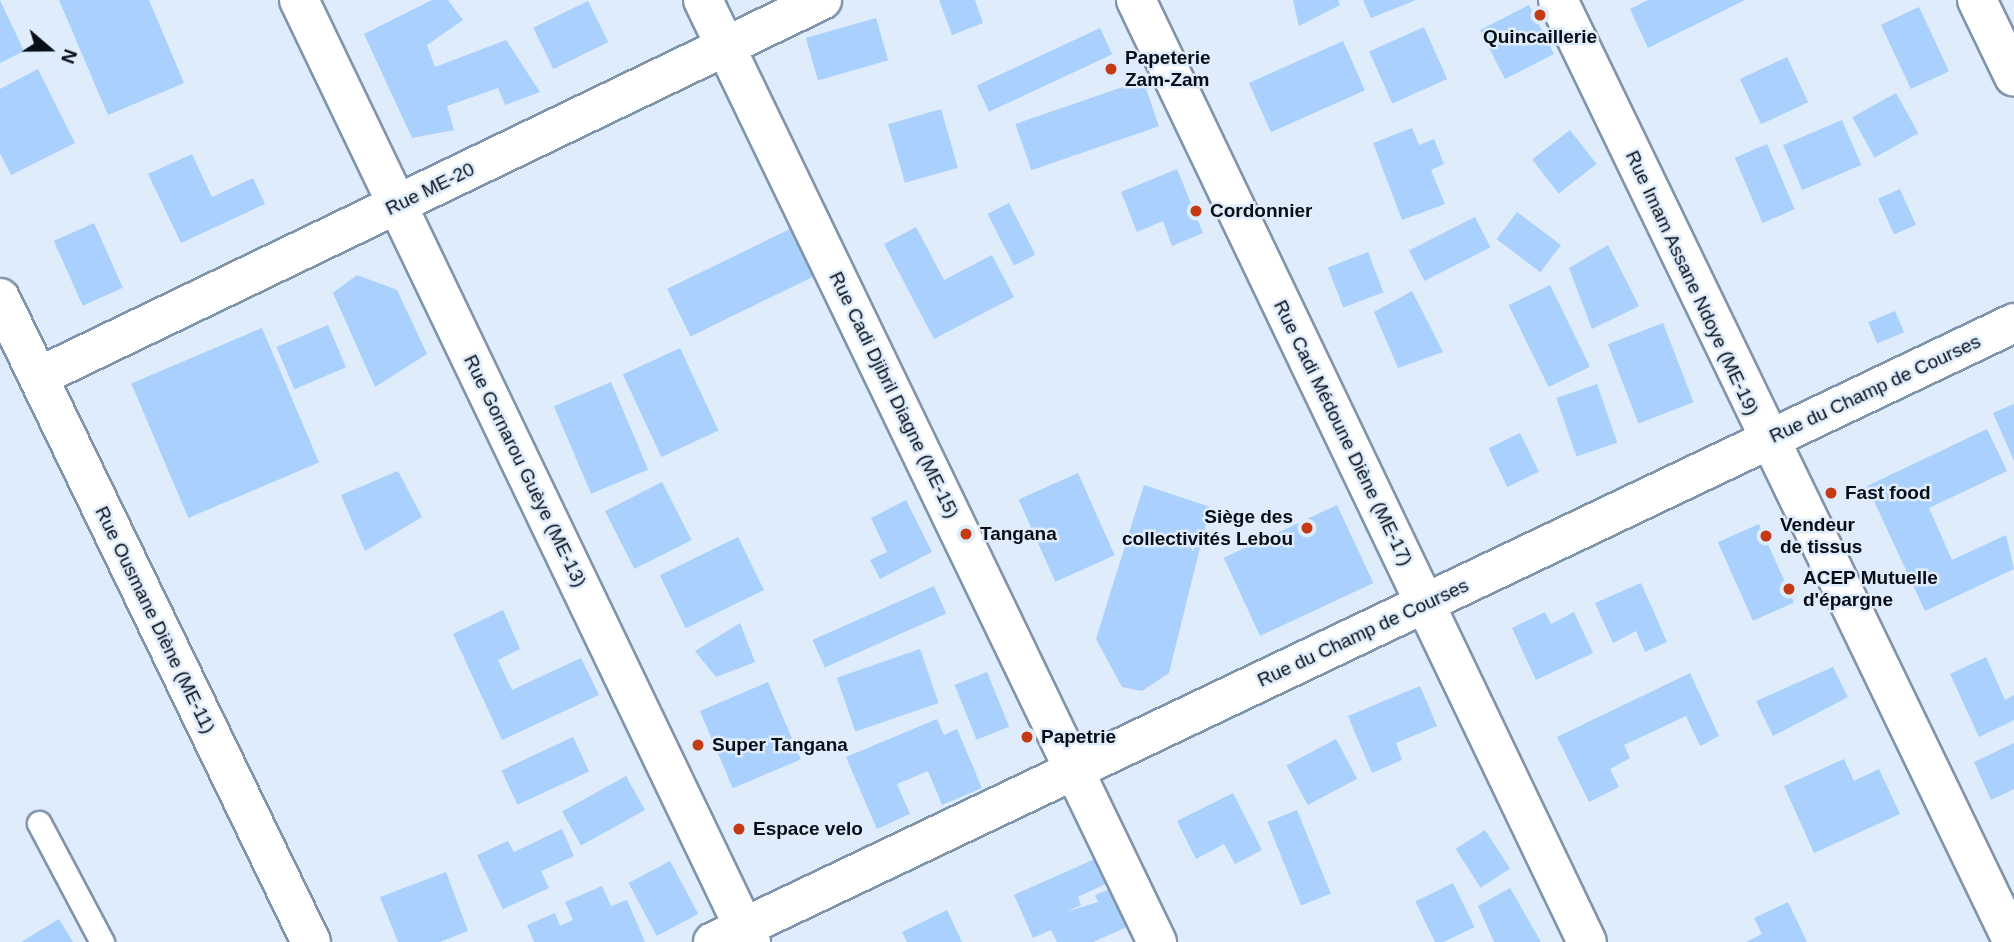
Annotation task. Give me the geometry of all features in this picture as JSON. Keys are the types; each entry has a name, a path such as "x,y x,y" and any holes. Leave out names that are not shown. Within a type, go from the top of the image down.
{"street":[{"name":"Rue Gornarou Guèye (ME-13)","path":"299,0 397,205 736,937"},
{"name":"Rue Cadi Djibril Diagne (ME-15)","path":"703,0 1157,942"},
{"name":"Rue ME-20","path":"38,377 822,0"},
{"name":"Rue Cadi Médoune Diène (ME-17)","path":"1136,0 1587,942"},
{"name":"Rue Imam Assane Ndoye (ME-19)","path":"1558,0 1766,441 2013,942"},
{"path":"1977,0 2014,77"},
{"name":"Rue Ousmane Diène (ME-11)","path":"0,298 311,942"},
{"name":"Rue du Champ de Courses","path":"736,937 1074,770 2014,323"}],"lane":[{"path":"39,823 102,942"}],"building":[{"path":"0,0 24,51 0,63"},
{"path":"59,0 149,0 184,83 108,115"},
{"path":"432,0 448,0 463,20 427,45 435,67 506,40 540,92 505,105 498,88 447,106 454,130 412,138 364,34"},
{"path":"939,0 975,0 983,23 952,35"},
{"path":"1293,0 1338,0 1340,5 1299,26"},
{"path":"1363,0 1416,0 1371,18"},
{"path":"1648,0 1745,0 1648,48 1630,9"},
{"path":"588,1 608,42 553,69 533,28"},
{"path":"1529,5 1554,54 1505,79 1480,30"},
{"path":"1919,7 1949,71 1911,89 1881,25"},
{"path":"876,18 888,60 818,80 806,38"},
{"path":"1424,27 1447,79 1392,103 1369,51"},
{"path":"1100,28 1112,54 989,112 977,85"},
{"path":"1343,41 1365,90 1271,132 1249,83"},
{"path":"1787,57 1808,102 1761,124 1740,79"},
{"path":"38,69 75,143 11,175 0,153 0,89"},
{"path":"1143,80 1159,126 1031,170 1015,124"},
{"path":"1896,93 1918,133 1875,157 1852,117"},
{"path":"941,109 958,168 905,183 888,124"},
{"path":"1842,120 1861,165 1802,190 1783,145"},
{"path":"1412,128 1419,145 1434,139 1444,164 1431,170 1445,204 1402,220 1373,143"},
{"path":"1570,130 1596,164 1559,193 1532,160"},
{"path":"1767,144 1795,209 1763,223 1735,158"},
{"path":"192,154 212,197 253,178 265,204 181,243 148,174"},
{"path":"1177,169 1203,233 1172,246 1163,221 1137,232 1121,192"},
{"path":"1900,189 1916,225 1894,234 1878,199"},
{"path":"1009,203 1035,255 1014,266 988,214"},
{"path":"1517,212 1561,245 1540,272 1497,239"},
{"path":"1475,217 1490,247 1425,281 1409,251"},
{"path":"94,223 123,288 83,306 54,241"},
{"path":"794,227 817,275 691,336 667,289"},
{"path":"916,227 944,280 992,255 1014,297 934,339 884,244"},
{"path":"1608,245 1639,306 1592,329 1569,268"},
{"path":"1368,252 1383,292 1343,308 1328,267"},
{"path":"357,275 397,290 427,354 375,387 333,293"},
{"path":"1550,285 1590,367 1549,387 1509,305"},
{"path":"1412,291 1443,352 1398,368 1374,312"},
{"path":"1895,311 1904,332 1877,344 1868,322"},
{"path":"1663,323 1693,402 1638,423 1608,344"},
{"path":"328,325 346,367 294,389 276,347"},
{"path":"262,328 319,462 188,518 131,383"},
{"path":"680,348 718,430 661,457 623,375"},
{"path":"611,382 648,469 591,494 554,406"},
{"path":"1597,384 1617,443 1577,457 1556,398"},
{"path":"2014,404 2014,461 1993,413"},
{"path":"1987,429 2007,471 1929,508 1952,560 2006,535 2014,569 1925,611 1867,486"},
{"path":"1520,433 1539,472 1507,487 1489,448"},
{"path":"398,471 422,517 365,551 341,495"},
{"path":"1078,473 1115,555 1055,582 1019,499"},
{"path":"662,482 692,540 634,569 605,511"},
{"path":"1144,485 1210,507 1169,673 1142,691 1122,687 1096,639"},
{"path":"906,500 932,552 880,579 870,560 887,552 871,518"},
{"path":"1337,505 1373,583 1260,636 1224,558"},
{"path":"1759,524 1794,603 1753,621 1718,542"},
{"path":"738,537 764,590 686,628 660,575"},
{"path":"1641,583 1667,642 1645,652 1636,631 1613,643 1595,603"},
{"path":"934,586 946,613 825,668 812,640"},
{"path":"503,610 520,649 498,660 512,690 581,658 599,695 502,740 453,634"},
{"path":"1545,612 1551,624 1574,612 1593,653 1536,680 1512,628"},
{"path":"740,623 755,662 716,677 695,651"},
{"path":"920,649 939,703 855,732 837,678"},
{"path":"1986,657 2005,700 2014,695 2014,720 1979,737 1950,674"},
{"path":"1833,667 1848,697 1773,736 1756,701"},
{"path":"987,672 1009,727 977,740 955,685"},
{"path":"1690,673 1719,736 1700,746 1686,716 1624,745 1630,758 1610,769 1619,787 1589,802 1557,737"},
{"path":"768,682 801,759 733,788 700,711"},
{"path":"1420,686 1437,726 1396,743 1402,760 1372,773 1348,716"},
{"path":"937,719 944,735 957,729 982,788 942,805 928,771 897,784 910,814 877,829 846,757"},
{"path":"573,737 589,771 517,805 501,770"},
{"path":"1336,739 1357,779 1308,805 1287,765"},
{"path":"2014,743 2014,789 1991,800 1974,762"},
{"path":"1844,759 1854,781 1879,769 1900,814 1814,853 1784,786"},
{"path":"626,776 645,810 581,846 562,811"},
{"path":"1233,793 1262,850 1235,864 1224,844 1196,859 1177,821"},
{"path":"1297,810 1331,893 1301,905 1267,822"},
{"path":"562,829 574,856 541,871 549,888 503,909 477,855 508,841 514,852"},
{"path":"1485,830 1510,869 1481,888 1456,849"},
{"path":"1106,854 1116,879 1078,897 1081,905 1066,912 1098,902 1095,895 1112,888 1129,926 1093,942 1057,942 1051,930 1033,938 1014,895"},
{"path":"670,861 698,914 657,936 629,883"},
{"path":"446,872 468,931 440,942 398,942 380,897"},
{"path":"1453,883 1474,927 1444,942 1435,942 1415,901"},
{"path":"602,886 611,906 627,900 645,942 534,942 527,925 555,913 560,926 573,920 565,902"},
{"path":"1510,888 1541,942 1494,942 1478,906"},
{"path":"1788,902 1807,942 1746,942 1762,934 1754,918"},
{"path":"947,910 962,942 907,942 902,932"},
{"path":"59,919 73,942 21,942"}],"place":[{"name":"Quincaillerie","path":"1540,15"},
{"name":"Papeterie Zam-Zam","path":"1111,69"},
{"name":"Cordonnier","path":"1196,211"},
{"name":"Fast food","path":"1831,493"},
{"name":"Siège des collectivités Lebou","path":"1307,528"},
{"name":"Tangana","path":"966,534"},
{"name":"Vendeur de tissus","path":"1766,536"},
{"name":"ACEP Mutuelle d'épargne","path":"1789,589"},
{"name":"Papetrie","path":"1027,737"},
{"name":"Super Tangana","path":"698,745"},
{"name":"Espace velo","path":"739,829"}]}
